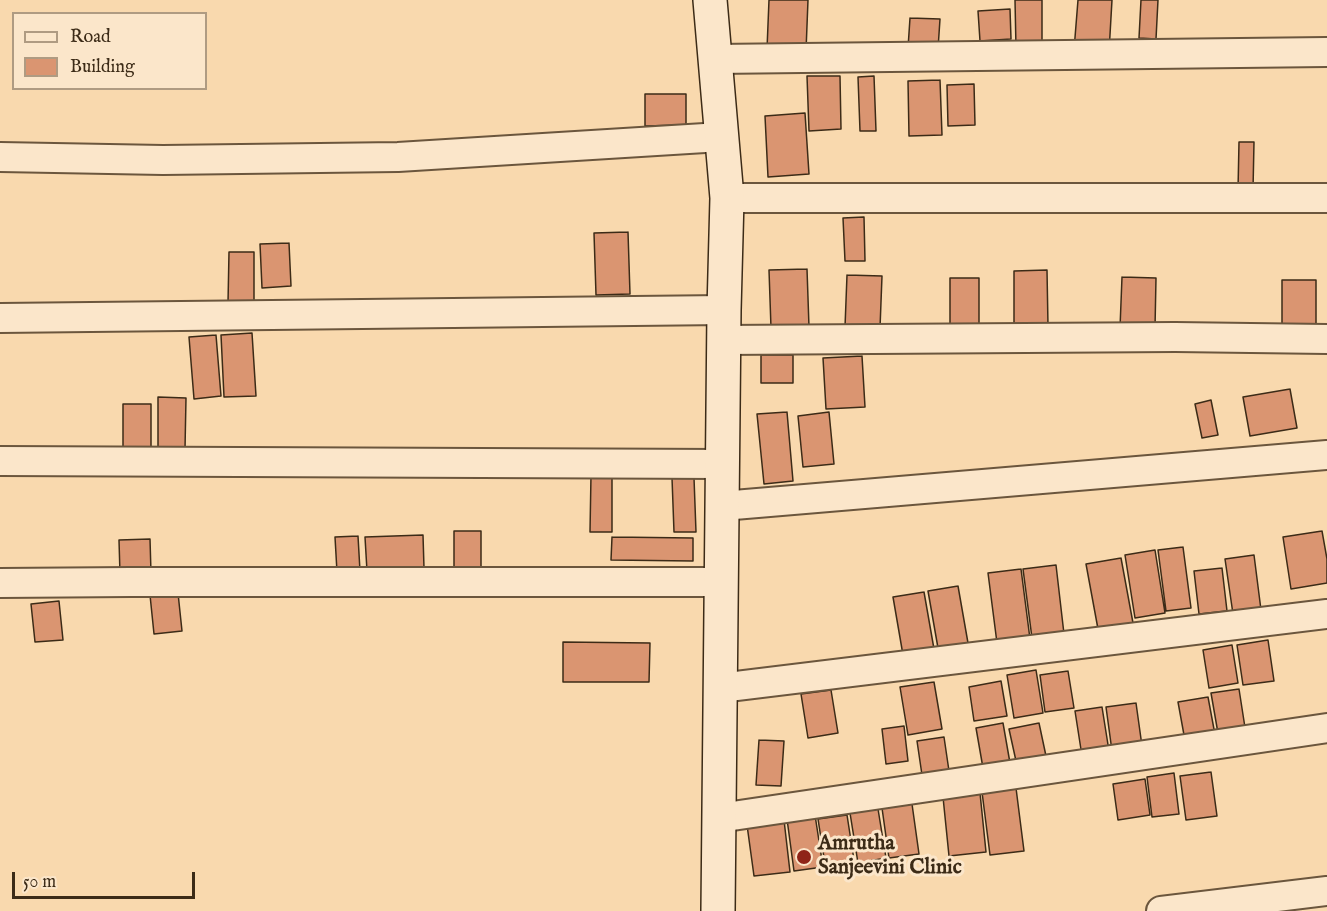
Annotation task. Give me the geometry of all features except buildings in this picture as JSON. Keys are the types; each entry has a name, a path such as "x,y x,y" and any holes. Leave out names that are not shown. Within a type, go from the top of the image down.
{"main road":[{"path":"710,0 727,198 723,325 718,911"}],"street":[{"path":"715,59 1327,52"},
{"path":"0,157 163,160 398,156 721,136"},
{"path":"727,198 1327,198"},
{"path":"0,318 723,325 1327,339"},
{"path":"722,506 1327,455"},
{"path":"0,461 722,464"},
{"path":"0,583 721,582"},
{"path":"720,688 1327,614"},
{"path":"719,818 1327,728"},
{"path":"1161,911 1327,891"}],"place":[{"name":"Amrutha Sanjeevini Clinic","path":"804,857"}]}
